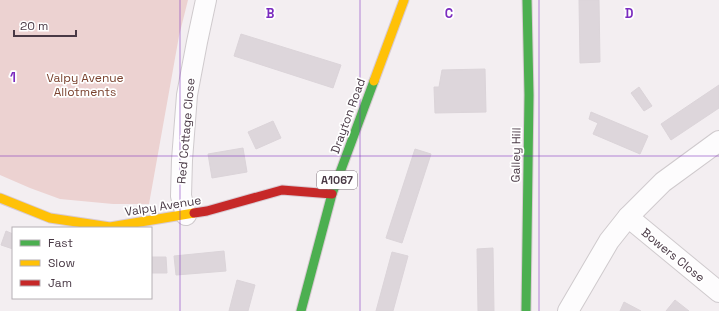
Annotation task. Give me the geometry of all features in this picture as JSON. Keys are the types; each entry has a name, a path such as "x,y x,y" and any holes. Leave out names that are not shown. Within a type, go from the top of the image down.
{"street":[{"name":"Red Cottage Close","path":"186,215 181,196 187,95 206,0"},
{"name":"Drayton Road","path":"301,311 332,194 404,0"},
{"name":"Galley Hill","path":"526,311 529,95 527,0"},
{"path":"568,311 609,241 628,217 663,182 719,140"},
{"name":"Valpy Avenue","path":"0,198 50,218 110,227 207,211 282,190 332,194"},
{"name":"Bowers Close","path":"628,217 719,292"}],"green space":[{"name":"Valpy Avenue Allotments","path":"0,0 188,0 179,36 149,204 113,204 60,199 0,175"}],"building":[{"path":"579,0 599,0 600,62 580,63"},
{"path":"241,34 341,65 333,88 234,56"},
{"path":"485,69 486,112 435,113 434,87 439,87 442,70"},
{"path":"719,85 719,108 671,140 661,124"},
{"path":"639,87 652,106 644,111 631,93"},
{"path":"591,112 648,136 640,154 593,134 598,123 589,119"},
{"path":"273,121 281,138 256,149 248,132"},
{"path":"243,148 247,172 212,178 208,154"},
{"path":"415,149 431,154 402,243 386,238"},
{"path":"6,231 12,234 12,249 1,245"},
{"path":"493,248 494,311 478,311 477,249"},
{"path":"224,251 226,271 176,275 174,256"},
{"path":"392,252 408,256 393,311 376,311"},
{"path":"152,257 166,257 167,273 152,273"},
{"path":"237,280 255,285 248,311 229,311"},
{"path":"675,300 689,311 666,311"},
{"path":"624,302 641,311 620,311"}],"traffic: fast":[{"path":"526,311 529,95 527,0"},
{"path":"301,311 332,194 374,81"}],"traffic: slow":[{"path":"374,81 404,0"},
{"path":"0,198 50,218 110,227 194,213"}],"traffic: jam":[{"path":"194,213 207,211 282,190 332,194"}]}
